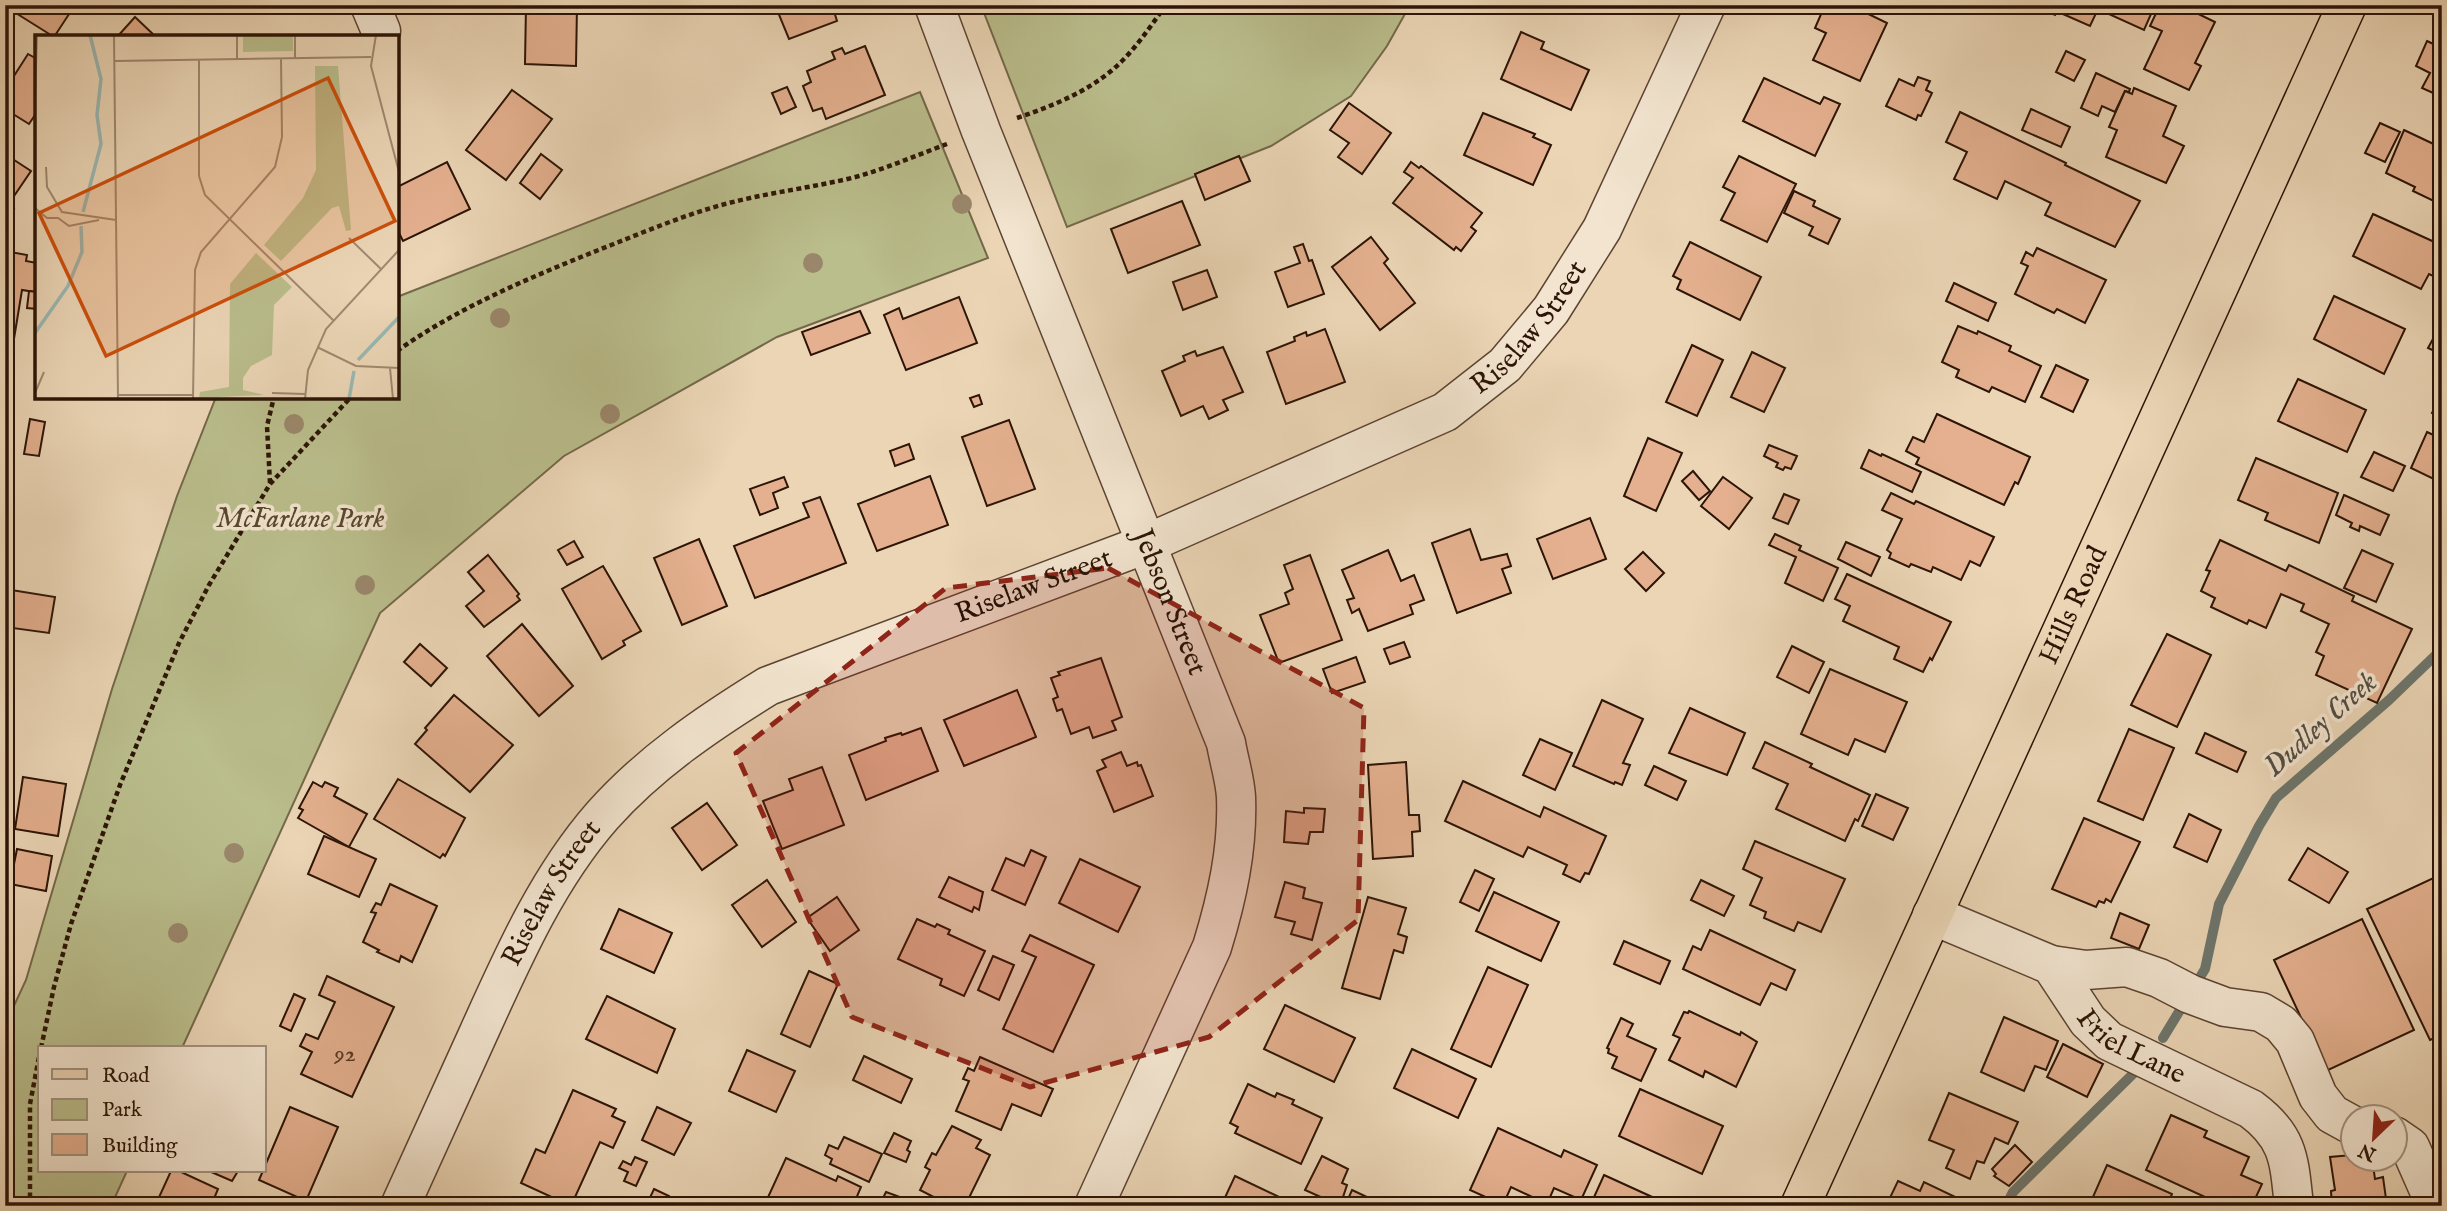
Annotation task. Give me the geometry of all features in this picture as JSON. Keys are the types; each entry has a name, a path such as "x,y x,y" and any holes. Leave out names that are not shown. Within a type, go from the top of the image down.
{"main road":[{"name":"Hills Road","path":"1800,1206 2347,5"}],"street":[{"name":"Jebson Street","path":"934,5 981,131 1226,743 1236,795 1235,856 1226,903 1212,947 1094,1206"},
{"name":"Riselaw Street","path":"400,1206 516,950 555,882 602,817 659,761 713,720 768,686 1146,544 1445,412 1505,365 1550,310 1602,229 1706,5"},
{"path":"1933,915 2051,965 2085,970 2127,967 2225,1007 2261,1013 2281,1024 2295,1041 2318,1096 2332,1114 2338,1117"},
{"name":"Friel Lane","path":"2051,965 2088,1021 2109,1041 2251,1109 2271,1124 2283,1141 2290,1167 2294,1206"},
{"path":"2408,1146 2436,1206"}],"path":[{"path":"399,350 443,321 490,297 547,270 635,236 711,208 891,167 1066,100 1098,81 1121,62 1166,5"},
{"path":"270,484 267,426 274,399"},
{"path":"42,1046 54,986 71,924 130,759 179,643 209,585 270,484 349,399"},
{"path":"30,1206 30,1104 38,1065"}],"highlighted area":[{"path":"1108,568 1364,708 1358,920 1209,1037 1030,1087 852,1017 736,753 946,588"}],"green space":[{"path":"981,5 1410,5 1387,46 1351,96 1271,146 1067,227"},
{"name":"McFarlane Park","path":"920,92 988,258 777,337 564,456 380,613 183,1046 38,1046 38,1172 127,1172 111,1206 5,1206 5,1025 26,980 112,689 177,496 215,399 399,399 399,296"}],"building":[{"path":"26,5 75,5 55,35 51,35 19,15"},
{"path":"526,5 577,5 576,66 525,64"},
{"path":"775,5 832,5 837,21 789,39"},
{"path":"1825,5 1850,5 1887,23 1860,81 1813,60 1826,33 1815,28"},
{"path":"2031,5 2155,5 2144,30 2098,9 2090,26 2056,11 2055,15"},
{"path":"2174,5 2180,5 2215,22 2195,63 2201,66 2189,90 2144,69 2162,31 2150,26 2158,9 2169,14"},
{"path":"135,17 154,35 119,35"},
{"path":"1521,32 1544,42 1541,49 1589,70 1571,110 1501,79"},
{"path":"2427,41 2442,48 2442,97 2422,88 2430,73 2416,66"},
{"path":"865,46 885,95 826,119 822,108 813,111 803,86 811,82 807,71 835,59 832,52 842,48 845,54"},
{"path":"2066,51 2085,60 2074,81 2056,72"},
{"path":"28,54 35,58 35,115 29,124 5,109 5,90"},
{"path":"2096,73 2130,89 2129,92 2125,91 2115,112 2102,106 2098,116 2081,108"},
{"path":"1918,77 1930,81 1926,90 1932,93 1921,116 1918,115 1916,120 1886,106 1899,79 1914,86"},
{"path":"1764,78 1820,104 1824,97 1840,104 1815,156 1743,121"},
{"path":"787,87 796,107 781,114 772,93"},
{"path":"2134,88 2176,106 2163,136 2184,146 2166,183 2106,157 2117,130 2109,127 2125,91 2132,94"},
{"path":"512,90 552,119 506,180 466,150"},
{"path":"1349,103 1391,133 1362,174 1338,157 1349,143 1330,130"},
{"path":"2031,109 2070,127 2061,147 2022,130"},
{"path":"1960,112 2140,201 2115,247 2045,215 2051,203 2005,181 1997,199 1954,179 1967,152 1946,142"},
{"path":"1483,113 1535,134 1533,137 1551,145 1533,185 1464,155"},
{"path":"2380,123 2400,132 2385,162 2365,153"},
{"path":"2404,130 2442,148 2442,205 2413,191 2415,187 2386,173"},
{"path":"5,154 31,171 8,205 14,209 7,220"},
{"path":"541,154 562,170 540,199 520,183"},
{"path":"1239,156 1250,181 1205,200 1195,174"},
{"path":"1739,156 1796,184 1767,242 1721,220 1735,193 1723,187"},
{"path":"447,162 470,209 403,241 399,233 399,186"},
{"path":"1411,162 1419,168 1421,166 1482,213 1471,227 1476,231 1461,251 1456,247 1454,250 1393,203 1413,178 1404,172"},
{"path":"1794,191 1815,201 1813,206 1840,219 1828,244 1809,235 1813,227 1784,213"},
{"path":"1182,201 1200,245 1128,273 1111,229"},
{"path":"2373,214 2441,245 2442,280 2429,274 2421,289 2353,256"},
{"path":"1371,237 1388,259 1384,263 1415,303 1380,330 1332,267"},
{"path":"1690,242 1761,277 1740,320 1677,289 1681,280 1673,276"},
{"path":"1303,244 1309,261 1312,260 1324,294 1288,307 1275,272 1300,263 1294,247"},
{"path":"2037,248 2106,280 2085,323 2057,309 2054,313 2015,294 2028,266 2021,263 2026,252 2033,256"},
{"path":"5,251 27,255 26,261 35,263 35,292 22,290 11,357 5,356"},
{"path":"1207,270 1217,297 1183,310 1173,282"},
{"path":"1954,283 1996,303 1988,321 1946,301"},
{"path":"29,291 35,292 35,309 27,308"},
{"path":"2334,296 2405,329 2384,374 2314,339"},
{"path":"959,297 977,343 906,370 884,315 899,308 903,319"},
{"path":"860,311 870,333 811,355 802,332"},
{"path":"1958,326 1977,334 1978,331 2011,346 2009,351 2041,366 2025,402 1992,387 1989,392 1956,377 1959,370 1942,362"},
{"path":"1325,329 1345,382 1286,404 1267,352 1295,341 1294,337 1306,332 1307,336"},
{"path":"2434,337 2442,341 2442,361 2437,359 2439,353 2428,348"},
{"path":"1692,345 1723,360 1697,416 1666,402"},
{"path":"1223,347 1243,392 1223,400 1228,410 1209,419 1203,406 1181,416 1162,371 1185,361 1183,356 1195,351 1197,356"},
{"path":"1752,352 1785,368 1764,412 1731,397"},
{"path":"2056,365 2088,380 2073,412 2041,397"},
{"path":"2298,379 2366,410 2347,452 2278,421"},
{"path":"5,388 11,389 7,417 5,417"},
{"path":"2442,394 2442,417 2432,413"},
{"path":"979,395 982,404 974,407 970,398"},
{"path":"1937,414 2030,457 2018,484 2015,482 2004,505 1916,464 1919,458 1906,451 1913,437 1924,442"},
{"path":"30,419 45,422 39,456 24,454"},
{"path":"1009,420 1035,489 987,506 962,437"},
{"path":"2427,432 2442,439 2442,483 2411,468"},
{"path":"1648,438 1682,453 1656,511 1624,496"},
{"path":"909,444 914,459 895,466 890,451"},
{"path":"1769,445 1797,456 1791,469 1776,467 1778,463 1764,456"},
{"path":"1869,450 1921,472 1912,492 1861,468"},
{"path":"2374,452 2405,466 2393,491 2361,477"},
{"path":"2256,458 2338,493 2319,543 2265,520 2268,513 2238,500"},
{"path":"1693,471 1710,491 1699,500 1682,481"},
{"path":"930,476 948,525 877,551 858,504"},
{"path":"784,477 788,487 773,493 778,508 760,515 750,489"},
{"path":"1723,477 1752,498 1729,529 1701,506"},
{"path":"1891,493 1914,504 1916,501 1994,537 1980,566 1970,561 1961,580 1933,567 1931,572 1911,564 1909,567 1889,558 1891,553 1887,550 1902,519 1882,510"},
{"path":"1784,494 1799,500 1788,524 1773,518"},
{"path":"2344,495 2389,515 2380,535 2360,526 2359,531 2350,527 2352,523 2336,515"},
{"path":"820,497 846,563 755,598 734,546 809,517 803,503"},
{"path":"1590,518 1606,559 1553,579 1537,539"},
{"path":"1470,529 1481,560 1507,554 1511,566 1502,569 1511,593 1457,613 1432,543"},
{"path":"1775,534 1801,546 1799,550 1838,568 1823,601 1785,583 1796,557 1769,545"},
{"path":"699,539 727,606 682,625 654,558"},
{"path":"2220,540 2286,571 2289,565 2354,596 2352,601 2412,629 2377,703 2316,675 2324,656 2316,652 2329,624 2301,611 2304,604 2281,594 2266,628 2249,620 2247,624 2211,607 2215,598 2201,591 2210,571 2206,570"},
{"path":"574,541 583,557 567,565 558,550"},
{"path":"1846,542 1880,557 1871,576 1838,559"},
{"path":"1388,550 1401,581 1414,575 1424,600 1410,605 1413,614 1368,631 1359,609 1352,613 1347,600 1354,598 1342,570"},
{"path":"2362,550 2393,564 2376,602 2344,588"},
{"path":"1643,552 1664,573 1646,591 1625,569"},
{"path":"488,555 519,594 517,596 520,600 484,627 466,606 484,591 468,572"},
{"path":"1310,555 1342,640 1279,663 1260,615 1289,604 1285,593 1293,589 1284,565"},
{"path":"603,566 641,631 623,641 625,645 602,659 562,589"},
{"path":"1847,574 1951,622 1923,672 1894,659 1899,647 1843,621 1850,606 1835,599"},
{"path":"5,589 55,597 49,633 5,627"},
{"path":"522,624 573,686 539,716 487,656"},
{"path":"2167,634 2211,655 2177,727 2131,705"},
{"path":"1404,642 1410,657 1390,664 1384,649"},
{"path":"420,644 447,668 431,686 404,662"},
{"path":"1792,646 1824,662 1809,693 1777,677"},
{"path":"1356,657 1365,682 1332,693 1323,669"},
{"path":"1101,658 1122,717 1112,721 1116,730 1093,738 1089,727 1071,734 1062,709 1057,711 1053,699 1058,697 1051,678 1060,675 1058,672"},
{"path":"1830,669 1907,702 1885,752 1855,739 1848,755 1801,734"},
{"path":"1017,690 1036,737 964,766 944,720"},
{"path":"454,695 513,745 470,792 415,744 427,730 425,728"},
{"path":"1602,700 1643,719 1623,763 1630,765 1622,785 1573,766"},
{"path":"1690,708 1745,733 1727,775 1669,753"},
{"path":"921,728 938,771 866,800 849,755 886,741 885,738"},
{"path":"2129,729 2174,748 2143,820 2098,801"},
{"path":"2205,733 2246,752 2237,772 2196,753"},
{"path":"1540,739 1572,753 1555,790 1523,775"},
{"path":"1765,742 1870,795 1845,841 1776,809 1788,784 1753,768"},
{"path":"1121,752 1127,766 1137,762 1138,766 1141,765 1153,796 1114,812 1097,771 1106,767 1102,760"},
{"path":"1406,762 1409,815 1419,815 1420,831 1412,832 1413,856 1373,859 1368,765"},
{"path":"1654,766 1686,781 1677,800 1645,785"},
{"path":"822,767 844,825 782,849 763,801 793,790 789,779"},
{"path":"23,777 66,784 58,836 15,829"},
{"path":"398,779 465,818 445,856 443,854 440,858 374,819"},
{"path":"1463,781 1540,817 1544,807 1606,836 1589,874 1585,873 1580,882 1563,874 1567,865 1528,847 1523,857 1445,821"},
{"path":"313,782 322,787 325,782 338,788 334,796 367,814 349,847 298,818 303,810 299,808"},
{"path":"1876,794 1908,808 1893,840 1862,826"},
{"path":"707,803 737,845 702,870 672,828"},
{"path":"1304,808 1325,809 1323,832 1310,832 1308,844 1284,842 1286,811 1304,813"},
{"path":"2189,814 2221,830 2207,862 2174,847"},
{"path":"2084,818 2140,842 2111,902 2106,899 2104,903 2099,901 2096,907 2052,889"},
{"path":"324,836 376,859 359,897 308,874"},
{"path":"1755,841 1845,879 1821,932 1798,922 1794,931 1764,918 1766,912 1750,905 1762,878 1743,869"},
{"path":"2308,848 2348,872 2329,903 2289,880"},
{"path":"17,849 52,856 46,891 10,884"},
{"path":"1031,850 1046,857 1025,905 992,890 1006,858 1024,866"},
{"path":"1080,859 1140,887 1118,932 1059,903"},
{"path":"1475,870 1494,879 1479,911 1460,902"},
{"path":"2442,874 2442,1035 2430,1040 2367,909"},
{"path":"949,877 983,892 979,910 974,907 972,912 939,897"},
{"path":"767,880 796,922 762,947 732,905"},
{"path":"1701,880 1734,896 1724,916 1691,900"},
{"path":"1285,882 1305,888 1303,898 1322,903 1312,940 1291,934 1295,922 1275,917"},
{"path":"390,884 437,906 412,962 401,956 399,962 363,942 376,913 371,912 376,903 381,905"},
{"path":"1494,892 1559,922 1541,961 1476,931"},
{"path":"837,897 859,930 830,951 807,918"},
{"path":"1368,897 1406,908 1398,934 1407,937 1403,953 1394,950 1380,999 1342,988"},
{"path":"619,909 672,933 654,973 601,949"},
{"path":"2120,913 2149,925 2139,949 2111,938"},
{"path":"917,919 950,930 948,934 985,951 964,996 940,985 942,979 898,959"},
{"path":"2362,919 2414,1030 2326,1071 2274,960"},
{"path":"1710,930 1795,970 1786,990 1771,983 1760,1005 1683,969 1693,946 1701,950"},
{"path":"1030,935 1094,965 1053,1052 1003,1029 1036,957 1022,951"},
{"path":"1624,941 1670,961 1660,984 1614,964"},
{"path":"993,956 1014,965 999,1000 978,990"},
{"path":"1488,967 1528,985 1491,1067 1451,1049"},
{"path":"809,971 838,984 810,1047 781,1034"},
{"path":"327,976 394,1007 352,1097 301,1074 312,1052 300,1046 306,1034 318,1039 335,1002 319,995"},
{"path":"294,994 305,999 291,1031 280,1026"},
{"path":"607,996 675,1029 657,1073 586,1039"},
{"path":"1285,1005 1355,1038 1334,1082 1264,1049"},
{"path":"1689,1011 1740,1035 1741,1032 1757,1042 1736,1087 1705,1071 1703,1077 1669,1060 1680,1038 1673,1035 1684,1012"},
{"path":"2004,1017 2058,1041 2046,1070 2035,1066 2024,1091 1981,1072"},
{"path":"1621,1018 1633,1024 1627,1036 1656,1049 1641,1081 1612,1068 1617,1057 1608,1053 1607,1048"},
{"path":"2063,1044 2103,1064 2087,1097 2047,1077"},
{"path":"1412,1049 1476,1079 1458,1118 1394,1088"},
{"path":"747,1050 795,1071 776,1112 729,1091"},
{"path":"864,1056 912,1079 901,1103 853,1080"},
{"path":"980,1057 1053,1089 1041,1116 1012,1104 1001,1130 956,1111 969,1081 963,1079 968,1068 974,1071"},
{"path":"1248,1084 1275,1097 1277,1093 1294,1100 1292,1104 1322,1118 1301,1164 1235,1133 1238,1127 1230,1123"},
{"path":"1640,1089 1723,1126 1702,1174 1619,1136"},
{"path":"573,1090 616,1109 612,1116 625,1122 613,1148 600,1142 571,1206 521,1183 536,1149 545,1153"},
{"path":"1949,1093 2018,1122 2008,1144 1995,1138 1984,1163 1977,1161 1970,1179 1946,1168 1954,1150 1929,1140"},
{"path":"290,1107 338,1127 306,1201 259,1180 262,1172 266,1172 266,1164"},
{"path":"657,1107 691,1123 674,1155 642,1140"},
{"path":"2171,1115 2207,1131 2204,1137 2249,1157 2241,1175 2262,1184 2255,1199 2265,1203 2264,1206 2214,1206 2216,1202 2146,1170"},
{"path":"952,1126 981,1140 976,1148 990,1155 965,1206 951,1206 920,1190 930,1170 925,1167 932,1153 936,1155"},
{"path":"1498,1128 1561,1157 1564,1150 1597,1165 1581,1200 1554,1188 1547,1204 1511,1187 1503,1205 1470,1190"},
{"path":"894,1133 911,1141 906,1162 884,1153"},
{"path":"844,1137 882,1154 869,1182 830,1164 832,1159 825,1155 829,1145 838,1149"},
{"path":"2015,1145 2032,1162 2009,1186 1994,1176 1996,1174 1992,1169"},
{"path":"1322,1156 1348,1169 1342,1183 1347,1185 1340,1206 1332,1206 1334,1203 1305,1190"},
{"path":"2338,1156 2338,1172 2374,1172 2375,1179 2383,1177 2387,1206 2332,1206 2331,1191 2335,1190 2330,1157"},
{"path":"635,1157 647,1162 636,1186 624,1181 628,1172 619,1168 623,1161 631,1165"},
{"path":"786,1158 836,1181 838,1176 861,1187 853,1206 764,1206"},
{"path":"2107,1165 2172,1194 2167,1206 2089,1206"},
{"path":"171,1172 181,1172 218,1189 211,1206 155,1206"},
{"path":"211,1172 237,1172 232,1181"},
{"path":"1604,1175 1672,1206 1590,1206"},
{"path":"1235,1176 1298,1206 1221,1206"},
{"path":"1898,1181 1920,1191 1924,1182 1974,1206 1886,1206"},
{"path":"654,1189 669,1196 665,1206 646,1206"},
{"path":"1352,1190 1367,1197 1363,1206 1345,1206"},
{"path":"886,1192 900,1197 896,1206 879,1206"}],"waterway":[{"name":"Dudley Creek","path":"2163,1038 2205,969 2219,904 2276,798 2389,700 2442,649"},
{"name":"Dudley Creek","path":"2006,1206 2013,1192 2137,1070"}]}
